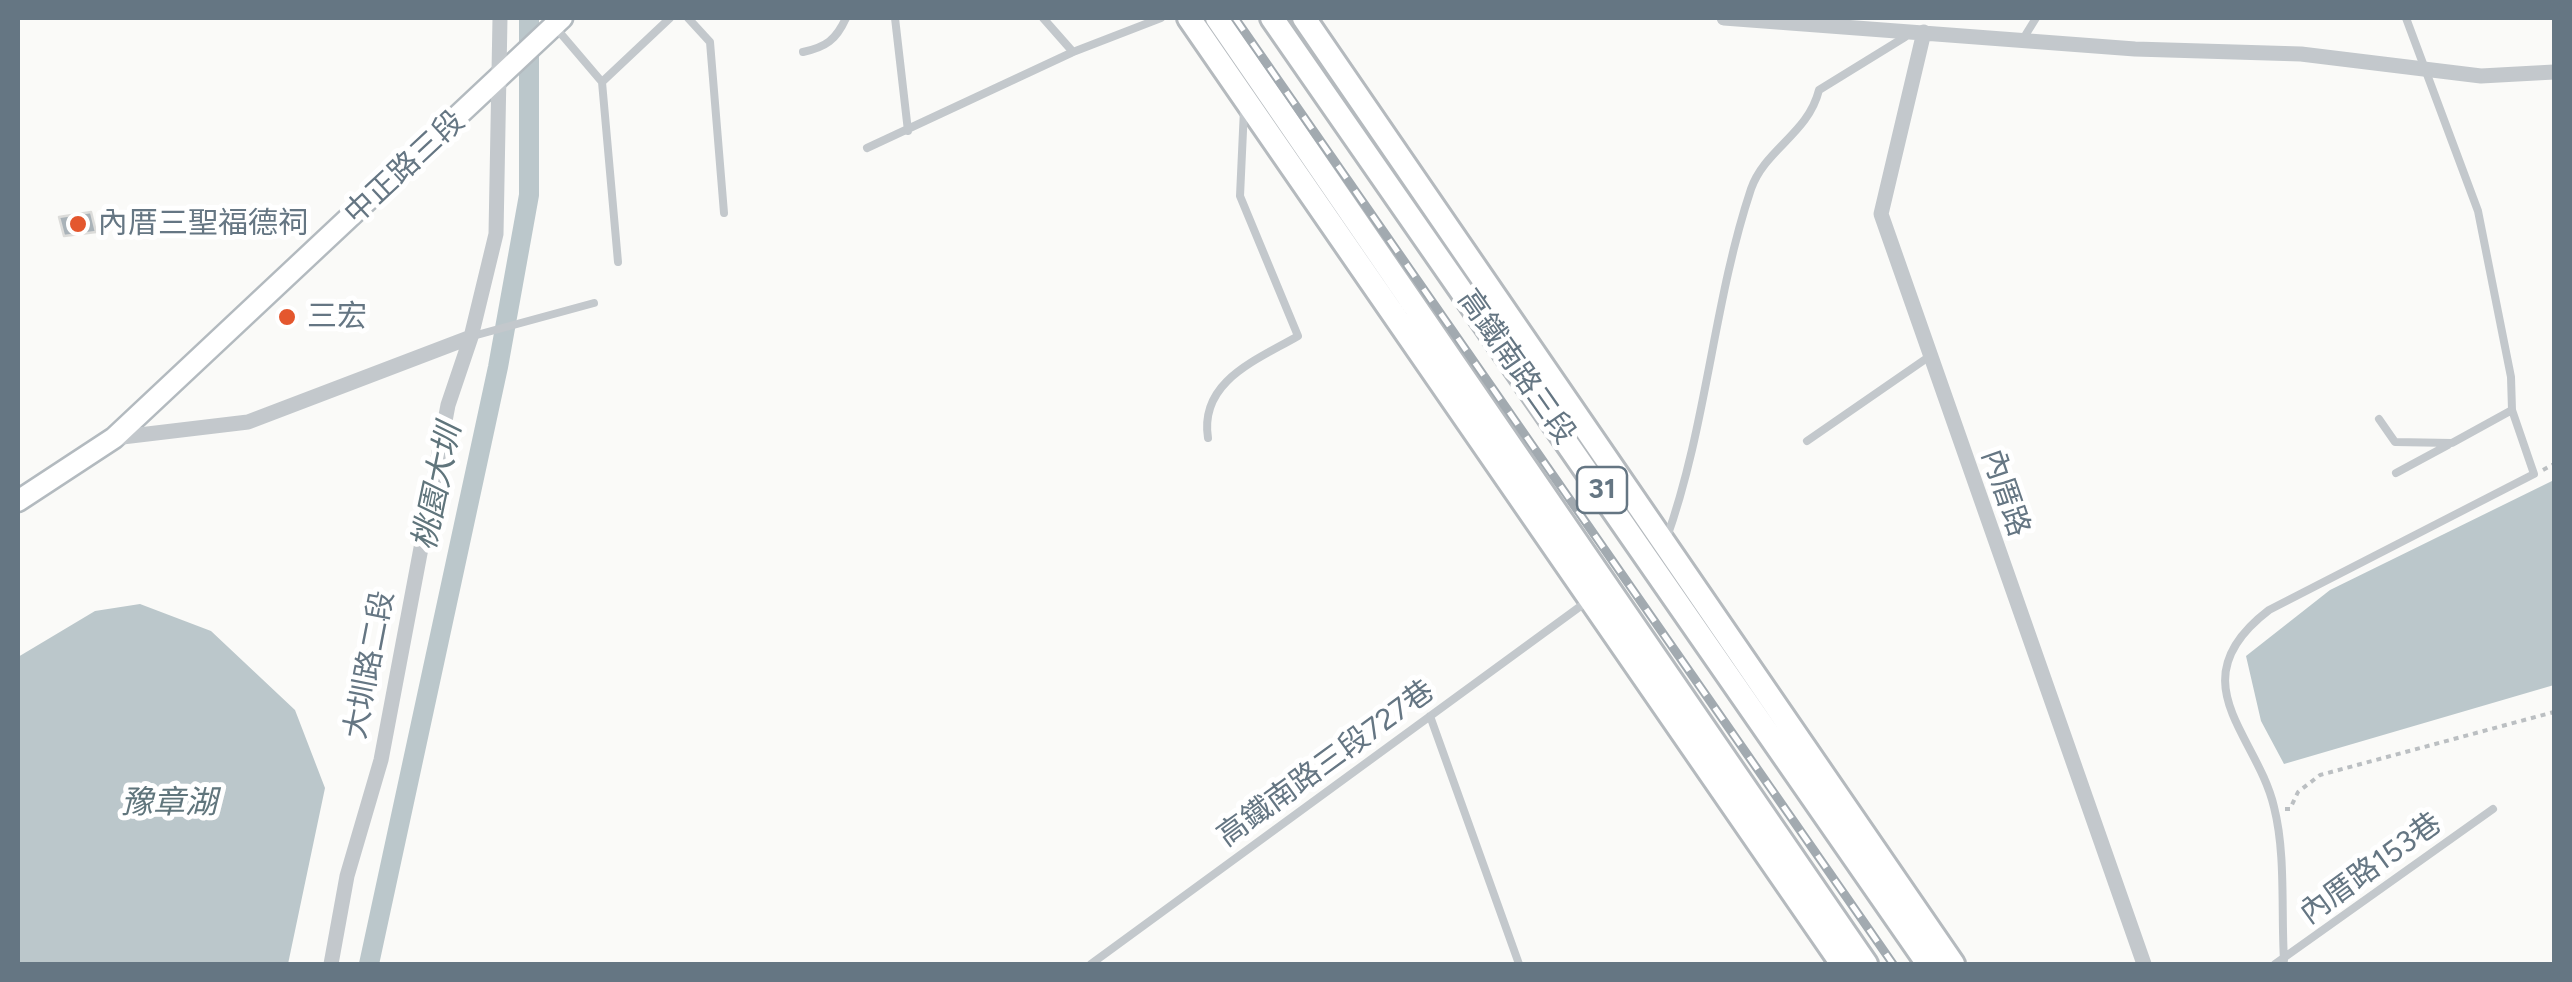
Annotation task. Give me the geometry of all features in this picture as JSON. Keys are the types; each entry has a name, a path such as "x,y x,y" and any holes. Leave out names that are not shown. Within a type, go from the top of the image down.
{"main road":[{"name":"31","path":"1189,18 1842,964"},
{"name":"高鐵南路三段","path":"1218,18 1866,964"},
{"name":"高鐵南路三段","path":"1272,18 1928,964"},
{"name":"高鐵南路三段","path":"1304,18 1953,964"},
{"name":"中正路三段","path":"18,501 114,438 499,80 557,21"},
{"path":"1514,363 1574,412"}],"street":[{"name":"大圳路二段","path":"330,964 347,876 380,760 448,405 471,337 496,234 500,18"},
{"path":"1724,18 2135,50 2301,54 2482,76 2554,72"},
{"name":"內厝路","path":"1924,32 1881,214 2144,964"},
{"path":"114,438 248,422 471,337"}],"lane":[{"path":"602,82 670,18"},
{"path":"688,18 710,42 724,213"},
{"path":"803,52 824,47 839,34 846,18"},
{"path":"895,18 908,132"},
{"path":"1042,18 1073,52"},
{"path":"867,148 1073,52 1161,18"},
{"path":"2023,39 2026,26 2036,18"},
{"path":"2280,962 2275,810 2268,786 2235,728 2227,701 2231,658 2246,631 2268,610 2534,474 2512,410 2510,376 2478,211 2406,18"},
{"path":"557,21 602,82 618,262"},
{"path":"1664,546 1692,456 1752,184 1813,115 1819,90 1896,39 1924,32"},
{"path":"1208,438 1206,421 1214,395 1231,376 1298,336 1240,196 1244,99"},
{"path":"471,337 594,303"},
{"path":"1806,441 1930,356"},
{"path":"2396,473 2512,410"},
{"path":"2378,419 2395,442 2452,442"},
{"name":"高鐵南路三段727巷","path":"1091,964 1589,600"},
{"path":"1430,716 1519,964"},
{"name":"內厝路153巷","path":"2280,962 2493,810"}],"path":[{"path":"2275,810 2290,809 2298,792 2320,774 2554,712"}],"water":[{"path":"2554,480 2554,685 2284,764 2261,721 2246,656 2330,590"},
{"name":"豫章湖","path":"140,604 211,631 295,710 325,788 288,964 18,964 18,657 95,611"}],"building":[{"name":"內厝三聖福德祠","path":"91,212 96,232 64,236 59,217"}],"waterway":[{"name":"桃園大圳","path":"369,964 498,367 529,195 529,18"}],"railway":[{"path":"1235,18 1893,964"}],"place":[{"name":"內厝三聖福德祠","path":"78,224"},
{"name":"三宏","path":"287,317"}]}
